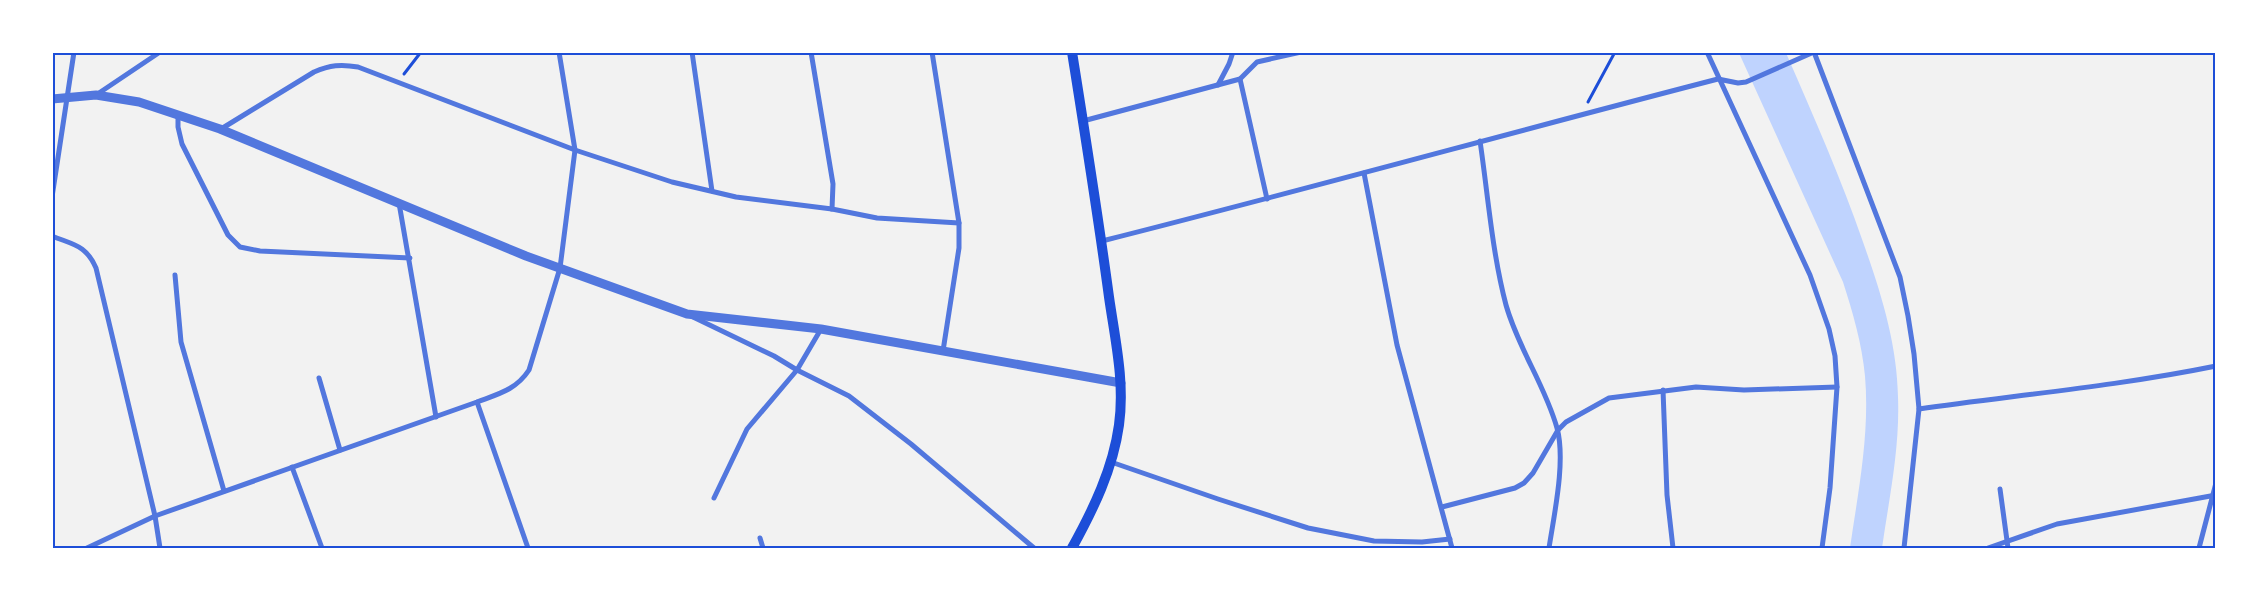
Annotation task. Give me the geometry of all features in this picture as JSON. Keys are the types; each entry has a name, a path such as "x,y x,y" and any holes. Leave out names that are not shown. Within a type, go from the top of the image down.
{"main road":[{"path":"1072,52 1102,241 1121,383 1119,425 1112,462 1088,519 1072,548"}],"street":[{"path":"52,198 74,52"},
{"path":"96,95 160,52"},
{"path":"87,548 155,516 513,388 529,370 560,268 575,150 572,118 559,52"},
{"path":"692,52 712,191"},
{"path":"811,52 833,184 832,209"},
{"path":"932,52 959,223 959,248 943,351"},
{"path":"1218,85 1233,52"},
{"path":"1083,121 1240,79 1257,62 1301,52"},
{"path":"1707,52 1810,275 1833,347 1837,387 1830,488 1822,548"},
{"path":"1102,241 1718,79 1738,84 1746,82 1814,52 1900,277 1914,354 1919,409 1904,548"},
{"path":"220,129 327,66 341,64 358,67 575,150 672,182 736,197 832,209 877,218 959,223"},
{"path":"1240,79 1267,199"},
{"path":"52,99 96,95 139,102 178,114 220,129 560,268 687,314 774,356 797,370 849,396 911,444 1034,548"},
{"path":"178,114 178,128 182,144 228,235 240,247 260,251 410,258"},
{"path":"1480,141 1499,275 1512,327 1558,430 1560,469 1549,548"},
{"path":"1364,173 1398,345 1452,548"},
{"path":"399,203 436,417"},
{"path":"52,236 85,251 89,254 96,268 155,516 160,548"},
{"path":"175,275 181,342 224,491"},
{"path":"687,314 820,329 1121,383"},
{"path":"714,498 747,429 797,370 820,329"},
{"path":"1919,409 2029,393 2150,379 2216,366"},
{"path":"319,378 340,450"},
{"path":"1442,507 1515,488 1524,483 1533,473 1558,430 1566,422 1609,398 1696,387 1744,390 1837,387"},
{"path":"1663,390 1667,495 1673,548"},
{"path":"476,402 528,548"},
{"path":"1112,462 1308,528 1374,541 1422,542 1450,539"},
{"path":"292,467 322,548"},
{"path":"2199,548 2216,483"},
{"path":"2000,489 2008,548"},
{"path":"1988,548 2057,524 2214,495"},
{"path":"760,538 763,548"}],"path":[{"path":"398,82 421,52"},
{"path":"1582,114 1615,52"}],"water":[{"path":"1739,53 1786,53 1845,194 1882,299 1895,357 1898,416 1893,473 1882,548 1850,548 1865,441 1866,419 1865,376 1857,329 1843,282"}]}
